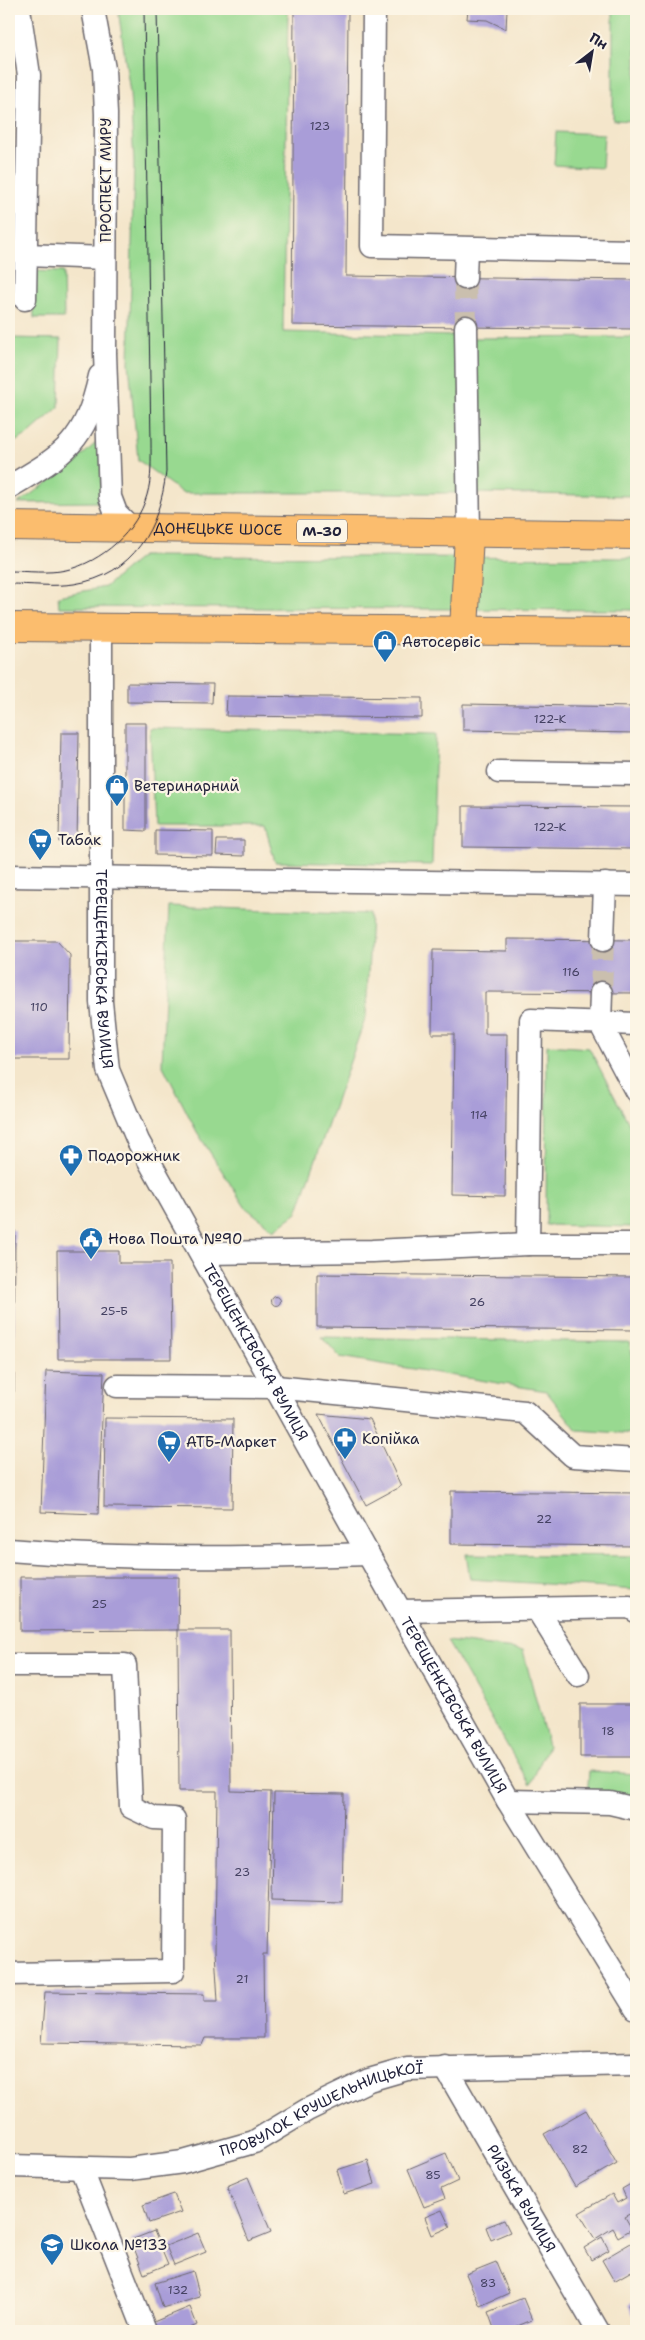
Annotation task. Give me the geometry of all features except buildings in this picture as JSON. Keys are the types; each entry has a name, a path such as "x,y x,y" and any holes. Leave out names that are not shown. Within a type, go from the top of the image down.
{"highway":[{"name":"ДОНЕЦЬКЕ ШОСЕ","path":"9,526 636,535"},
{"path":"464,630 469,534"},
{"path":"9,627 636,632"}],"street":[{"path":"19,9 29,75 25,299"},
{"name":"ПРОСПЕКТ МИРУ","path":"93,9 104,69 106,114 105,353 110,496 116,514 130,527"},
{"path":"374,9 372,246 636,251"},
{"path":"465,278 466,248"},
{"path":"26,255 105,258"},
{"path":"466,327 469,534"},
{"name":"ПРОСПЕКТ МИРУ","path":"9,487 62,453 76,437 88,420 105,353"},
{"name":"ТЕРЕЩЕНКІВСЬКА ВУЛИЦЯ","path":"101,629 101,1002 108,1070 138,1141 368,1554 508,1801 636,2009"},
{"path":"499,772 636,774"},
{"path":"9,876 636,885"},
{"path":"603,940 604,884"},
{"path":"601,992 600,1023 636,1091"},
{"path":"528,1244 531,1020 636,1024"},
{"path":"202,1253 372,1250 528,1244 636,1244"},
{"path":"117,1386 276,1387 525,1412 573,1456 636,1460"},
{"path":"9,1550 80,1556 290,1557 368,1554"},
{"path":"401,1611 536,1608 630,1608 636,1611"},
{"path":"536,1608 578,1675"},
{"path":"9,1665 125,1665 131,1807 154,1818 174,1819 173,1971 9,1974"},
{"path":"508,1801 610,1803 636,1809"},
{"name":"ПРОВУЛОК КРУШЕЛЬНИЦЬКОЇ","path":"9,2166 130,2169 183,2162 254,2142 307,2110 369,2080 407,2069 636,2064"},
{"name":"РИЗЬКА ВУЛИЦЯ","path":"445,2067 598,2331"},
{"path":"80,2168 145,2331"}],"green space":[{"path":"118,9 288,9 283,332 459,336 463,493 182,493 138,460 129,363 134,163 130,93"},
{"path":"613,9 636,9 636,121 613,120"},
{"path":"556,132 604,134 602,168 554,165"},
{"path":"33,271 63,272 64,318 34,318"},
{"path":"636,337 636,496 476,493 473,338"},
{"path":"9,338 61,339 59,407 27,435 9,445"},
{"path":"102,437 101,502 18,503 62,472"},
{"path":"142,556 636,558 636,610 59,607 58,596 105,587"},
{"path":"150,728 436,734 432,865 275,862 265,826 154,826"},
{"path":"169,906 371,914 366,1016 297,1213 274,1230 245,1207 197,1132 162,1064"},
{"path":"547,1045 589,1048 636,1137 636,1227 546,1225"},
{"path":"322,1337 629,1342 636,1371 636,1434 577,1430 546,1391 340,1357"},
{"path":"466,1554 636,1556 636,1590 470,1579"},
{"path":"447,1641 523,1650 548,1746 530,1785"},
{"path":"589,1771 636,1774 636,1797 587,1797"}],"tunnel":[{"path":"465,278 466,327"},
{"path":"601,993 603,940"}],"tram line":[{"path":"9,571 59,571 79,566 92,560 116,543 135,521 149,489 151,442 144,9"},
{"path":"9,584 74,584 95,579 113,570 128,559 140,545 158,511 163,492 166,472 157,9"}],"place":[{"name":"Автосервіс","path":"385,663"},
{"name":"Ветеринарний","path":"117,807"},
{"name":"Табак","path":"40,861"},
{"name":"Подорожник","path":"71,1177"},
{"name":"Нова Пошта №90","path":"91,1260"},
{"name":"Копійка","path":"345,1460"},
{"name":"АТБ-Маркет","path":"169,1463"},
{"name":"Школа №133","path":"52,2266"}]}
